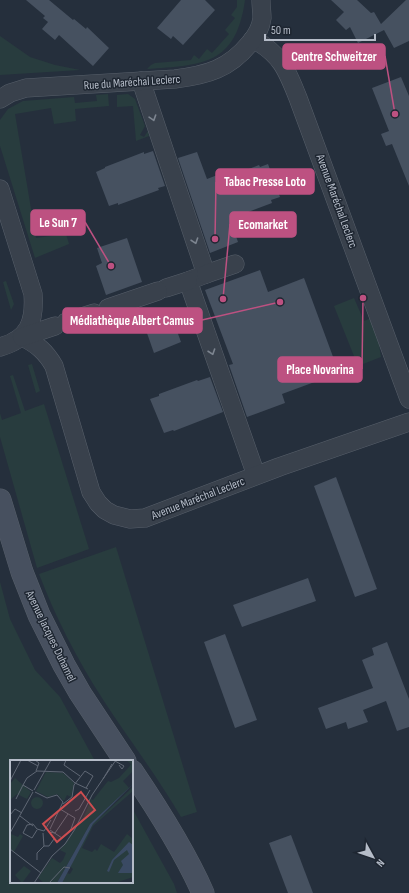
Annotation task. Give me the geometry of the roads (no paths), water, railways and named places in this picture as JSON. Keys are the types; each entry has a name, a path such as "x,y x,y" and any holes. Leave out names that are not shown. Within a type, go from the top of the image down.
{"main road":[{"name":"Avenue Jacques Duhamel","path":"0,500 22,572 39,615 64,666 124,760"},
{"path":"133,772 151,799 203,893"}],"street":[{"name":"Rue du Maréchal Leclerc","path":"0,99 10,93 26,88 175,79 209,73 234,60 253,39 260,26 262,18 261,0"},
{"name":"Avenue Maréchal Leclerc","path":"253,39 264,45 285,67 298,98 409,399"},
{"path":"141,81 206,274"},
{"path":"0,190 33,294 33,315 22,337"},
{"path":"0,347 13,343 22,337 235,264"},
{"path":"188,281 256,475"},
{"name":"Avenue Maréchal Leclerc","path":"22,337 33,342 44,352 54,366 91,492 98,503 109,513 122,518 145,518 256,475 409,422"}],"place":[{"name":"Centre Schweitzer","path":"395,114"},
{"name":"Tabac Presse Loto","path":"215,239"},
{"name":"Le Sun 7","path":"111,266"},
{"name":"Place Novarina","path":"363,298"},
{"name":"Ecomarket","path":"223,299"},
{"name":"Médiathèque Albert Camus","path":"280,302"}]}
